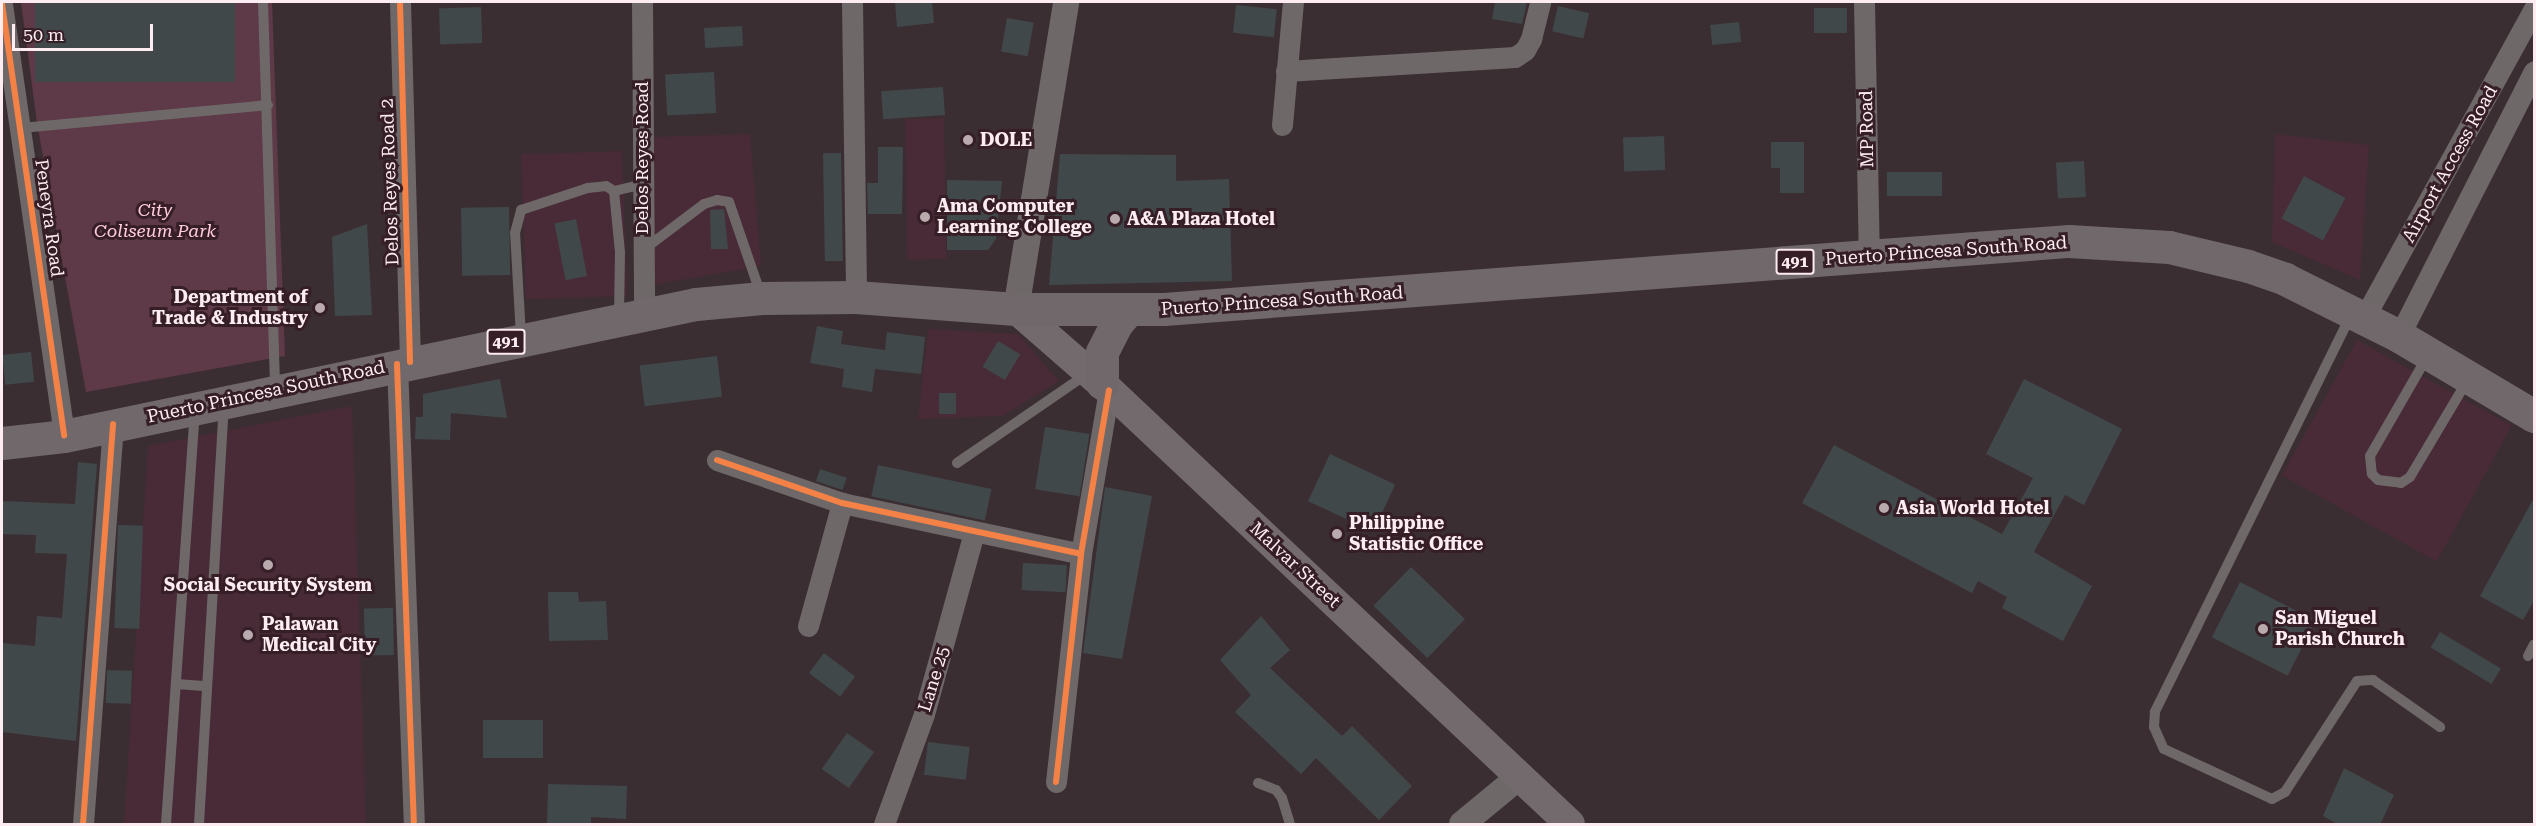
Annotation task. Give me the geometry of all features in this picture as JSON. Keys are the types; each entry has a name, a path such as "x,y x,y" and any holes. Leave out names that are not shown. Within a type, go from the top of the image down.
{"main road":[{"name":"Puerto Princesa South Road","path":"2,443 64,436 632,316 762,298 856,297 1016,309 1129,309 1320,300 2069,241 2127,242 2169,247 2248,266 2358,315 2399,336 2535,416"},
{"name":"Malvar Street","path":"1016,309 1100,381 1570,825"},
{"path":"1100,381 1105,345 1129,309"}],"street":[{"name":"Delos Reyes Road 2","path":"400,2 403,363 414,825"},
{"name":"Delos Reyes Road","path":"632,316 642,250 642,2"},
{"path":"852,2 856,297"},
{"path":"1016,309 1066,2"},
{"path":"1282,125 1293,2"},
{"path":"1286,71 1515,57 1525,50 1531,39 1540,2"},
{"name":"MP Road","path":"1864,2 1869,256"},
{"name":"Peneyra Road","path":"2,4 64,436"},
{"name":"Airport Access Road","path":"2358,315 2535,9"},
{"name":"Airport Access Road","path":"2399,336 2535,71"},
{"path":"1056,782 1100,381"},
{"path":"83,825 113,424"},
{"path":"717,460 842,503 1081,554"},
{"path":"808,626 842,503"},
{"name":"Lane 25","path":"884,825 924,714 974,532"},
{"path":"1462,825 1520,776"}],"lane":[{"path":"264,2 275,390"},
{"path":"21,128 268,105"},
{"path":"521,339 515,233 521,210 588,188 606,186 614,191 641,184"},
{"path":"614,191 620,252 632,316"},
{"path":"642,250 704,204 717,200 729,202 762,298"},
{"path":"2358,315 2155,712 2154,727 2164,749 2272,799 2285,792 2357,681 2373,680 2440,727"},
{"path":"2428,354 2370,456 2372,474 2378,480 2401,483 2410,477 2469,378"},
{"path":"957,463 1100,381"},
{"path":"166,825 176,684 210,404"},
{"path":"199,825 207,686 210,404"},
{"path":"2528,656 2535,644"},
{"path":"176,684 207,686"},
{"path":"1258,783 1276,790 1282,798 1290,825"}],"shaded area":[{"name":"Ama Computer Learning College","path":"944,118 946,259 907,260 905,119"},
{"path":"750,134 761,266 652,285 650,137"},
{"path":"2275,134 2369,145 2360,280 2272,242"},
{"path":"622,151 627,296 526,299 521,155"},
{"path":"928,329 1018,334 1059,381 1002,416 918,419"},
{"path":"2357,340 2512,426 2437,561 2282,476"},
{"name":"Palawan Medical City","path":"352,406 366,824 124,824 148,446"}],"green space":[{"name":"City Coliseum Park","path":"21,2 272,2 285,356 86,392 37,123"}],"building":[{"path":"35,2 235,2 235,82 35,82"},
{"path":"895,2 932,2 934,23 897,27"},
{"path":"1495,2 1527,2 1522,24 1492,19"},
{"path":"1236,5 1277,9 1274,37 1233,33"},
{"path":"1558,6 1589,13 1583,39 1552,31"},
{"path":"481,7 482,43 440,44 439,8"},
{"path":"1814,8 1847,8 1847,33 1814,33"},
{"path":"1007,18 1034,23 1028,56 1001,51"},
{"path":"1739,22 1741,42 1712,45 1710,25"},
{"path":"742,26 743,46 705,48 704,28"},
{"path":"714,72 716,113 667,116 665,75"},
{"path":"943,87 945,115 883,119 881,91"},
{"path":"1664,136 1665,170 1624,171 1623,137"},
{"path":"1771,142 1804,142 1804,193 1780,193 1780,168 1771,168"},
{"path":"878,147 903,147 902,214 868,214 867,183 878,183"},
{"path":"823,153 841,153 843,261 825,261"},
{"name":"A&A Plaza Hotel","path":"1060,154 1176,155 1176,181 1229,179 1232,281 1049,285"},
{"path":"2084,161 2086,197 2058,198 2056,162"},
{"path":"1887,172 1942,172 1942,196 1887,196"},
{"path":"2304,176 2345,198 2323,240 2281,218"},
{"path":"947,180 1002,181 996,239 988,250 947,250"},
{"path":"509,207 510,275 462,276 461,208"},
{"path":"724,209 728,249 711,249 710,210"},
{"path":"576,219 587,276 565,280 554,223"},
{"path":"367,224 372,315 335,316 332,237"},
{"path":"817,326 843,331 841,344 885,350 887,332 925,337 921,374 875,369 872,392 842,387 844,369 810,363"},
{"path":"998,341 1020,354 1005,380 983,367"},
{"path":"31,352 34,382 5,385 2,355"},
{"path":"717,356 722,397 645,406 640,366"},
{"path":"500,379 507,418 451,413 450,440 415,439 416,417 423,417 423,394"},
{"name":"Asia World Hotel","path":"2024,379 2122,429 2084,505 2065,495 2034,552 2092,586 2063,641 2002,608 2007,597 1978,581 1972,593 1802,503 1834,445 2002,534 2033,478 1986,454"},
{"path":"939,393 956,393 956,414 939,414"},
{"path":"1045,427 1089,434 1080,496 1035,489"},
{"path":"1330,454 1395,484 1373,532 1308,501"},
{"path":"78,462 97,464 76,741 2,732 2,643 35,646 37,616 62,618 67,554 35,553 36,535 2,534 2,501 75,504"},
{"path":"878,465 991,489 985,520 871,496"},
{"path":"820,469 847,478 843,490 816,481"},
{"path":"1105,487 1152,496 1122,659 1083,653"},
{"path":"2535,496 2535,599 2523,620 2480,596"},
{"path":"118,525 143,526 139,629 114,628"},
{"path":"1023,563 1067,565 1066,592 1022,590"},
{"path":"1411,567 1465,619 1427,658 1373,606"},
{"name":"San Miguel Parish Church","path":"2240,582 2316,621 2288,676 2212,637"},
{"path":"548,592 578,592 579,602 606,601 608,640 549,641"},
{"path":"393,608 394,655 365,655 364,609"},
{"path":"1261,616 1290,650 1270,668 1342,736 1352,726 1412,786 1379,820 1316,758 1301,774 1235,712 1251,695 1220,660"},
{"path":"2440,632 2501,669 2492,684 2431,647"},
{"path":"824,653 855,676 840,696 809,673"},
{"path":"107,670 132,671 131,704 106,703"},
{"path":"483,720 543,720 543,758 483,758"},
{"path":"847,733 874,752 849,788 822,769"},
{"path":"928,742 970,747 966,780 924,775"},
{"path":"2344,768 2394,795 2380,825 2339,825 2323,816"},
{"path":"548,784 627,786 626,819 591,817 591,825 547,825"}],"cycle path":[{"path":"400,2 410,362"},
{"path":"2,4 64,436"},
{"path":"397,364 414,824"},
{"path":"1056,782 1081,554 1109,390"},
{"path":"83,824 113,424"},
{"path":"717,460 842,503 1081,554"}],"place":[{"name":"DOLE","path":"968,140"},
{"name":"Ama Computer Learning College","path":"925,217"},
{"name":"A&A Plaza Hotel","path":"1115,219"},
{"name":"Department of Trade & Industry","path":"320,308"},
{"name":"Asia World Hotel","path":"1884,508"},
{"name":"Philippine Statistic Office","path":"1337,534"},
{"name":"Social Security System","path":"268,565"},
{"name":"San Miguel Parish Church","path":"2263,629"},
{"name":"Palawan Medical City","path":"248,635"}]}
